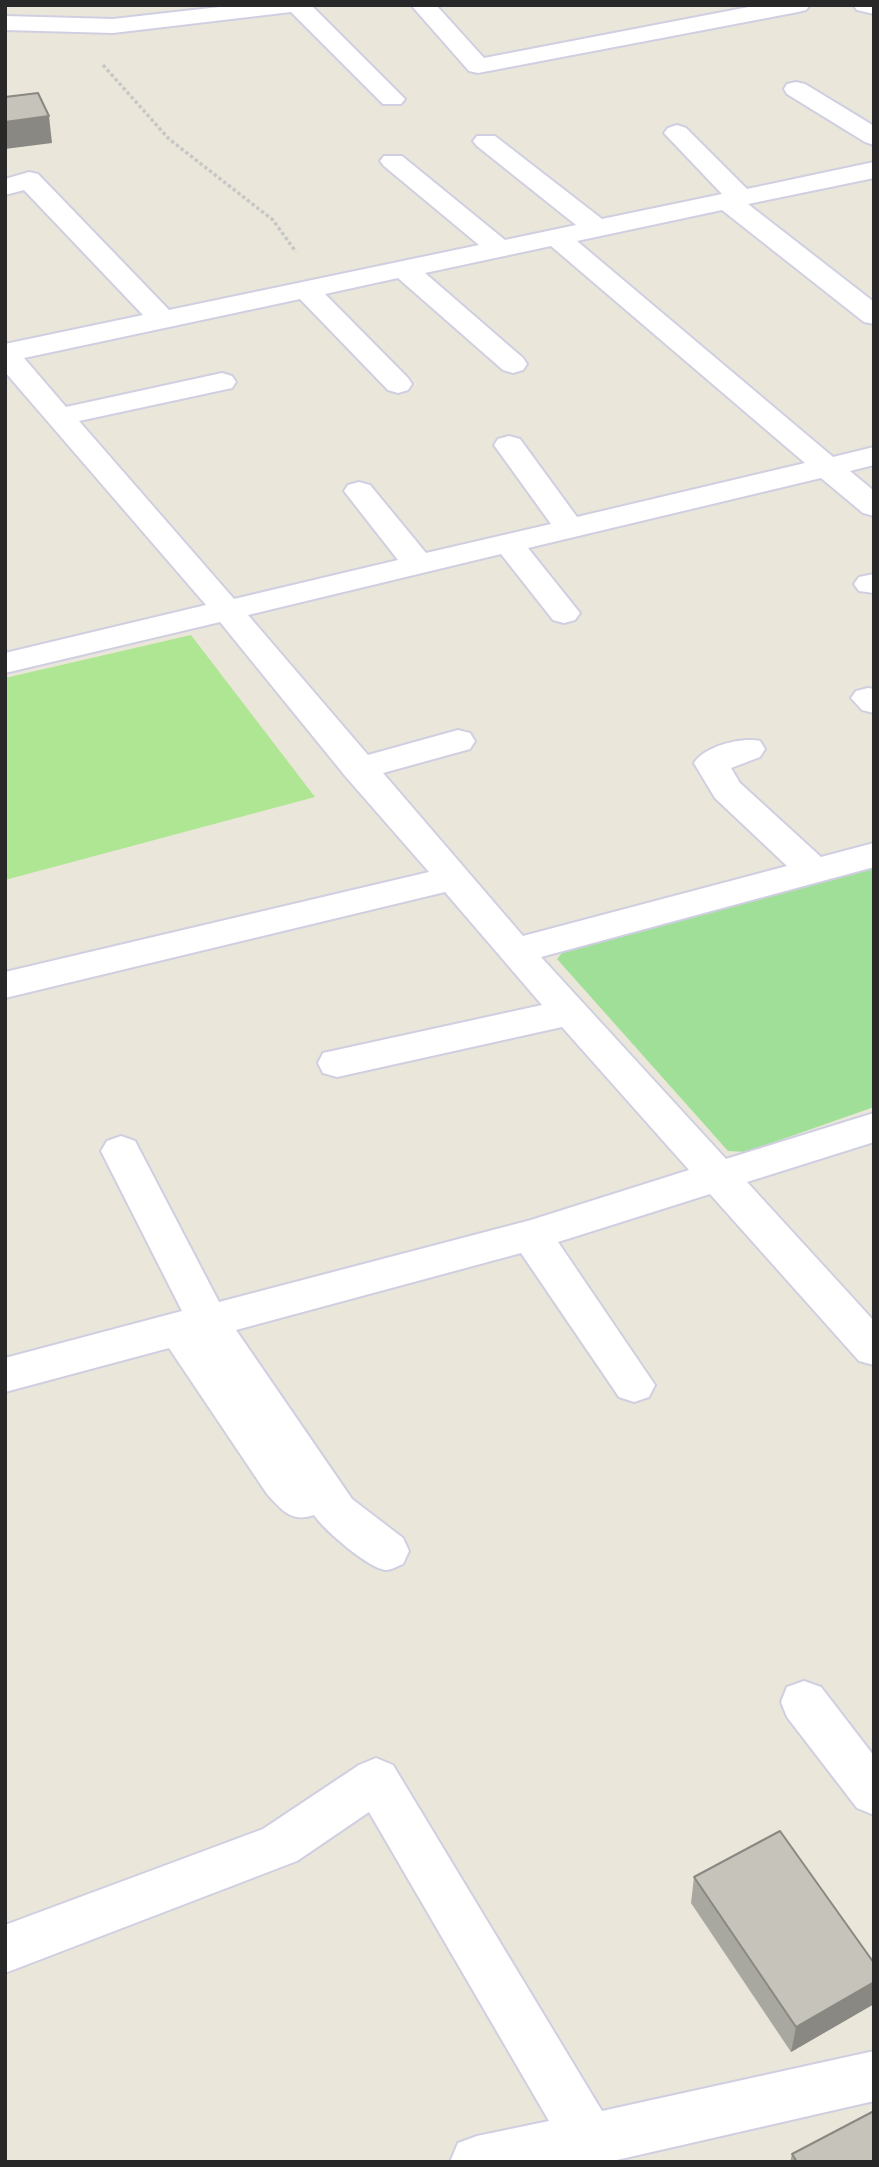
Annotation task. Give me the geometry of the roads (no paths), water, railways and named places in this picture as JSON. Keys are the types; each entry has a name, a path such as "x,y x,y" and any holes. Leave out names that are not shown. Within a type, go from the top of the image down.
{"street":[{"path":"5,23 77,27 185,19 294,5 392,99"},
{"path":"423,5 478,66 798,5"},
{"path":"865,5 874,6"},
{"path":"796,89 874,137"},
{"path":"677,133 734,200 874,316"},
{"path":"486,141 597,228"},
{"path":"393,161 500,249"},
{"path":"874,170 5,354 227,610 358,768 516,951 874,1349"},
{"path":"5,187 29,180 163,320"},
{"path":"557,237 874,507"},
{"path":"404,269 513,364"},
{"path":"316,288 398,384"},
{"path":"59,416 222,382"},
{"path":"509,445 570,529"},
{"path":"5,663 874,456"},
{"path":"359,491 418,564"},
{"path":"508,543 564,613"},
{"path":"358,768 458,741"},
{"path":"748,749 711,763 727,790 814,871"},
{"path":"516,951 874,855"},
{"path":"5,985 453,878"},
{"path":"337,1063 571,1012"},
{"path":"5,1375 531,1235 874,1127"},
{"path":"121,1151 193,1325 283,1481 333,1539"},
{"path":"531,1235 634,1385"},
{"path":"193,1325 336,1512 387,1551"},
{"path":"804,1702 874,1793"},
{"path":"5,1949 280,1845 376,1780 590,2140"},
{"path":"477,2162 533,2157 590,2140 874,2076"}]}
